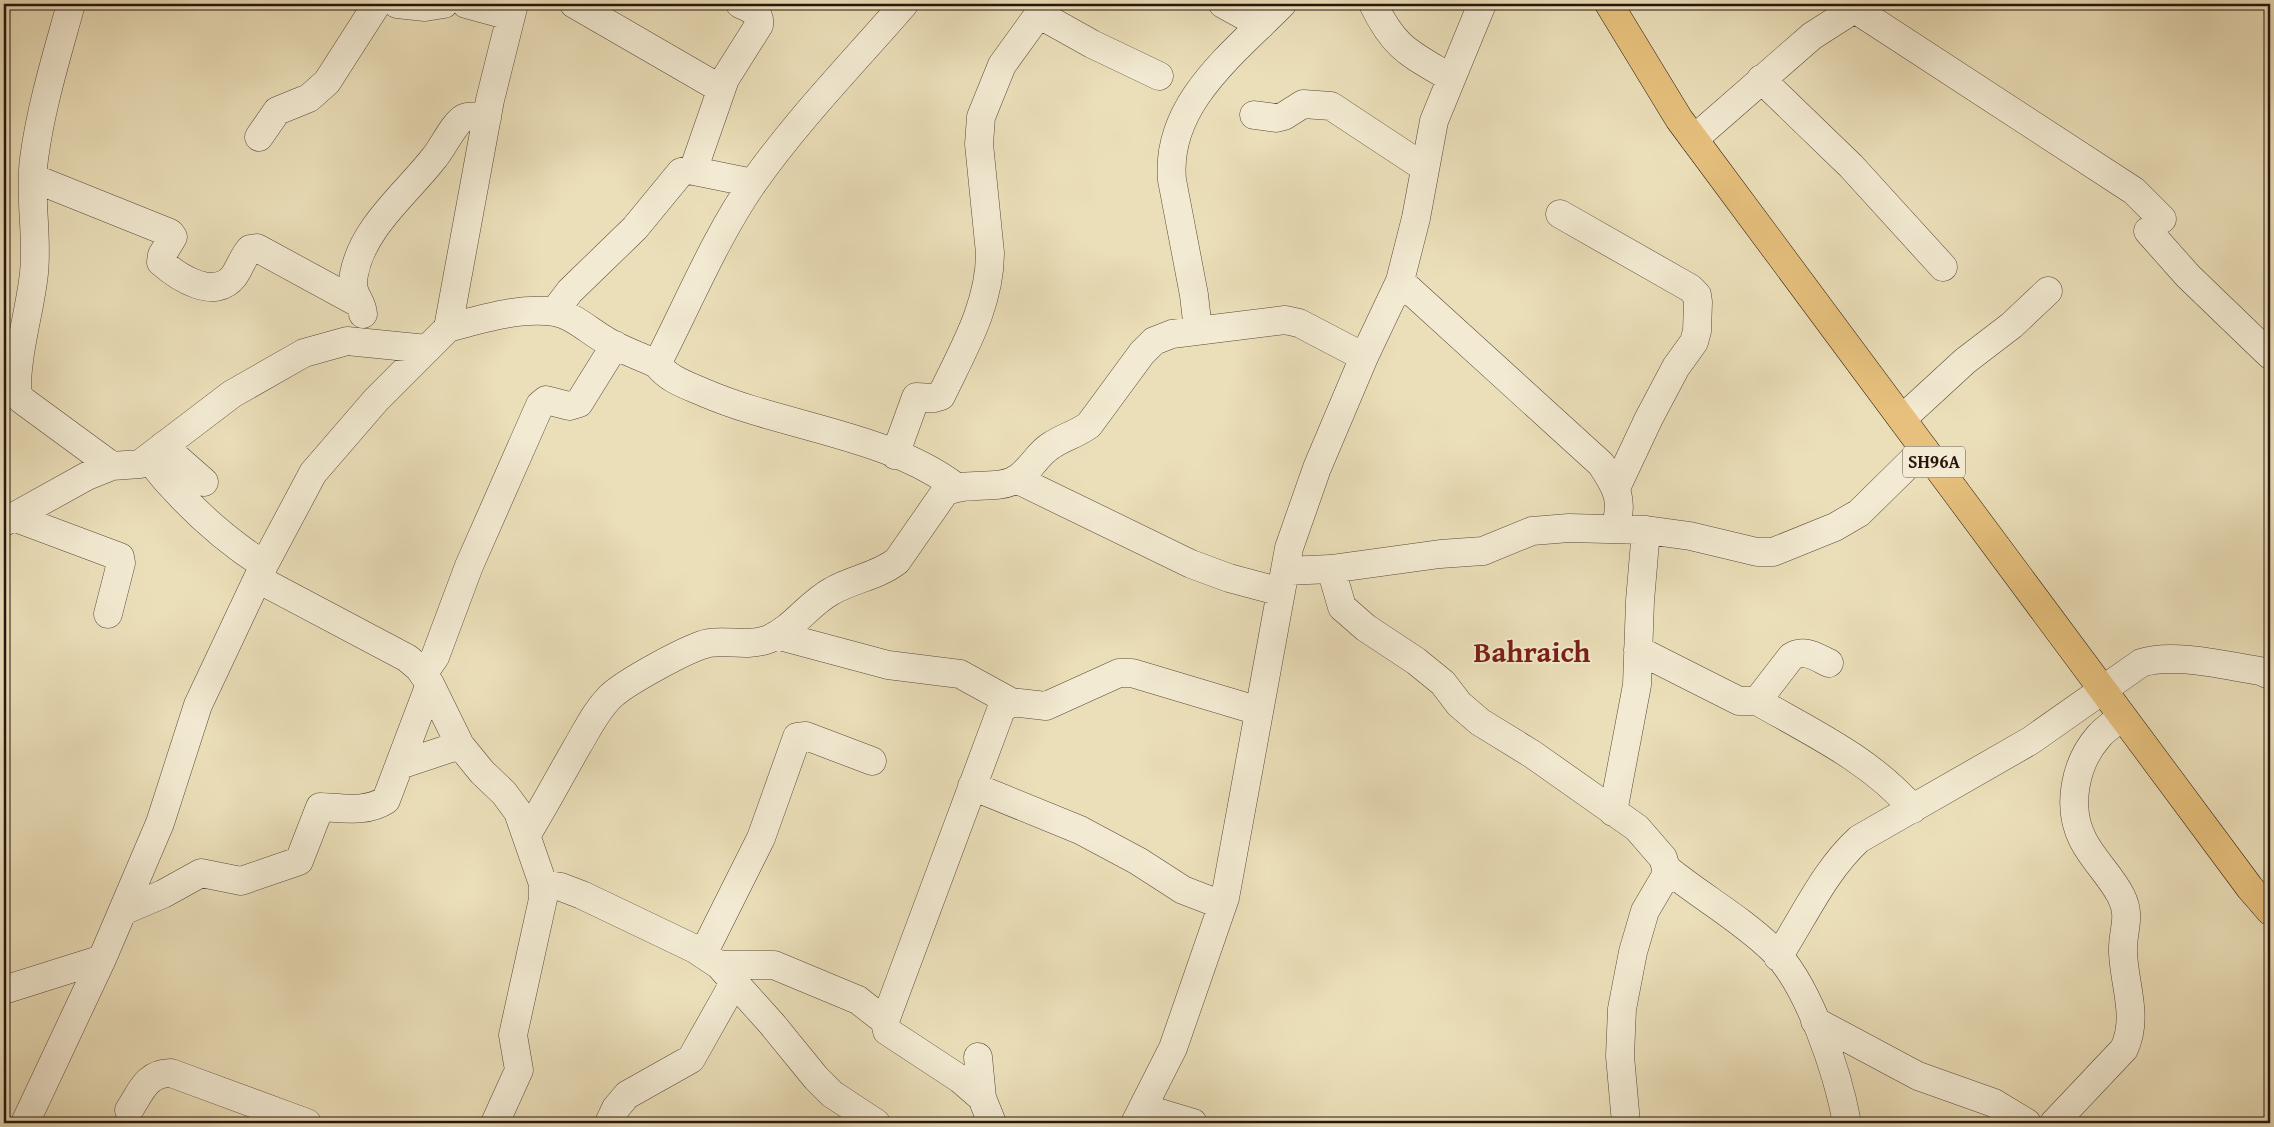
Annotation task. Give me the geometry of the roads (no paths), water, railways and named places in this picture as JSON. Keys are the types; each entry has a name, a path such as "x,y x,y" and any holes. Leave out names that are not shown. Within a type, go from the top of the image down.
{"main road":[{"name":"SH96A","path":"1609,4 1679,119 2103,692 2250,888 2270,911"}],"street":[{"path":"70,4 48,90 34,159 33,178 36,224 34,272 17,393 22,400 112,466"},
{"path":"259,137 277,111 309,98 327,82 377,4"},
{"path":"398,4 425,7 444,4"},
{"path":"448,328 487,118 512,10 466,4"},
{"path":"574,4 721,89"},
{"path":"693,171 721,89 731,67 758,25 760,18 756,13 740,4"},
{"path":"657,364 732,216 753,183 797,127 904,4"},
{"path":"1223,4 1262,25"},
{"path":"1198,330 1194,295 1172,180 1171,166 1174,139 1192,100 1282,4"},
{"path":"1373,4 1389,34 1397,44 1451,78"},
{"path":"1193,1123 1139,1116 1173,1048 1222,905 1289,548 1317,468 1364,357 1400,281 1416,218 1434,121 1482,4"},
{"path":"1694,138 1812,36 1858,6 2134,191 2188,276 2270,355"},
{"path":"895,455 916,397 934,398 941,396 975,327 990,271 990,253 979,144 981,117 1002,66 1043,10 1159,76"},
{"path":"1761,79 1851,166 1943,267"},
{"path":"1254,115 1276,118 1284,116 1303,104 1331,106 1425,168"},
{"path":"360,342 363,314 353,288 354,273 365,244 383,216 433,160 460,121 468,117 487,118"},
{"path":"554,312 570,291 635,228 681,172 693,171 753,183"},
{"path":"33,178 170,233 173,237 162,255 161,262 172,272 202,287 218,287 233,277 247,252 250,249 257,248 360,304"},
{"path":"1560,214 1690,288 1697,295 1697,331 1694,342 1676,367 1649,418 1616,488"},
{"path":"1400,281 1601,464 1616,488 1619,515 1615,529"},
{"path":"1902,419 1965,360 2012,324 2048,291"},
{"path":"25,1123 102,959 160,823 198,705 261,572 313,474 376,400 448,328 490,317 530,312 554,312 566,316 615,345 657,364 664,373 673,379 723,401 895,455 927,467 956,487"},
{"path":"527,834 595,715 610,697 627,685 695,647 710,643 750,645 776,635 785,630 818,600 832,591 880,572 897,561 936,502 945,492 956,487 1002,484 1016,479 1051,445 1079,432 1089,425 1142,353 1154,341 1172,334 1285,320 1299,323 1364,357"},
{"path":"8,520 87,476 112,466 140,464 232,394 304,353 347,341 427,349"},
{"path":"123,911 163,894 201,873 241,881 299,861 320,807 374,808 386,800 400,765 426,679 469,566 540,405 546,400 569,406 579,403 615,345"},
{"path":"1016,479 1191,564 1229,578 1283,581 1334,580 1440,554 1482,551 1532,531 1568,528 1646,530 1690,536 1756,552 1773,552 1835,527 1859,513 1924,449"},
{"path":"155,452 204,482"},
{"path":"155,452 206,523 261,572 407,658 426,679 460,745 482,772 504,793 518,812 543,884 543,898 512,1035 519,1070 495,1123"},
{"path":"8,520 120,557 121,563 108,614"},
{"path":"1613,812 1637,685 1646,530"},
{"path":"1334,580 1342,607 1416,661 1443,684 1460,704 1480,722 1532,754 1637,828 1653,844 1663,858 1666,868 1664,877 1645,911 1622,1009 1620,1056 1626,1123"},
{"path":"776,635 888,665 960,674 1011,702 1046,706 1108,676 1119,673 1132,673 1259,711"},
{"path":"1638,650 1739,701 1756,701 1827,741 1895,788 1913,809"},
{"path":"1756,701 1791,657 1797,653 1805,652 1828,663"},
{"path":"1778,957 1825,879 1843,854 1860,840 2030,741 2103,692 2141,663 2157,659 2260,671 2270,675"},
{"path":"982,1098 960,1079 887,1031 885,1021 1001,710 1011,702"},
{"path":"2054,1123 2124,1049 2131,1024 2122,951 2127,921 2125,909 2121,896 2082,838 2076,818 2074,789 2089,750 2099,736 2122,717"},
{"path":"609,1123 616,1108 627,1095 690,1059 797,737 806,736 872,761"},
{"path":"400,765 460,745"},
{"path":"972,786 1080,830 1138,861 1184,890 1222,905"},
{"path":"1666,868 1773,950 1778,957 1809,1007 1815,1021 1841,1096 1847,1123"},
{"path":"543,884 561,887 582,895 719,967 816,1078 832,1094 870,1122"},
{"path":"4,990 102,959"},
{"path":"719,967 774,965 858,1000 885,1021"},
{"path":"1815,1021 1918,1076 1994,1103 2027,1123"},
{"path":"978,1057 982,1098 992,1123"},
{"path":"129,1110 154,1075 171,1073 307,1123"}],"district":[{"name":"Bahraich","path":"1532,652"}]}
